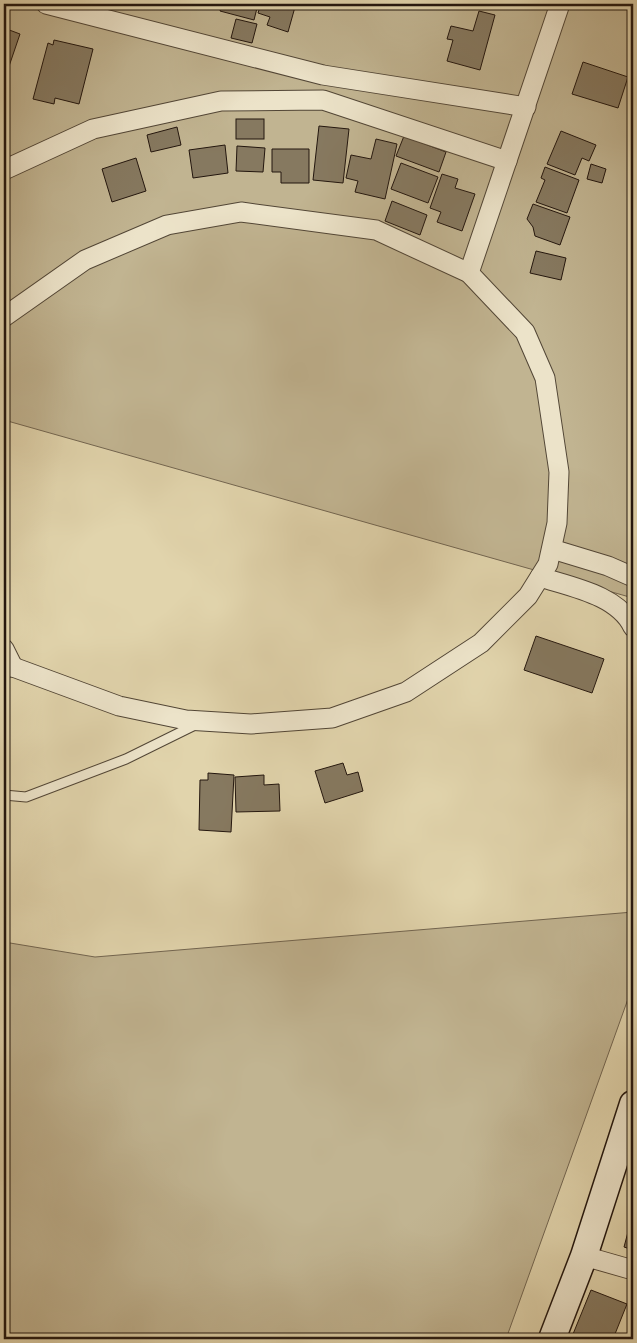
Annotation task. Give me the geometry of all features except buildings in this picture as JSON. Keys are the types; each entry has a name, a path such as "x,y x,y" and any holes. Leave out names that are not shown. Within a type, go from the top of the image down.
{"main road":[{"path":"552,1339 584,1256 632,1110"}],"street":[{"path":"46,4 323,74 526,106"},
{"path":"469,273 560,4"},
{"path":"4,170 93,129 221,101 323,100 507,161"},
{"path":"4,317 85,260 167,225 241,212 376,230 469,273 525,332 545,378 559,472 557,523 552,549 548,564 528,596 481,642 406,692 332,718 250,724 202,722 119,706 8,667 4,649"},
{"path":"552,549 608,566 633,577"},
{"path":"540,577 601,598 632,615"},
{"path":"584,1256 633,1270"}],"lane":[{"path":"4,795 26,797 126,760 202,722"}],"shaded area":[{"path":"4,4 633,4 633,598 4,420"},
{"path":"633,912 633,985 506,1339 4,1339 4,942 95,957"}]}
